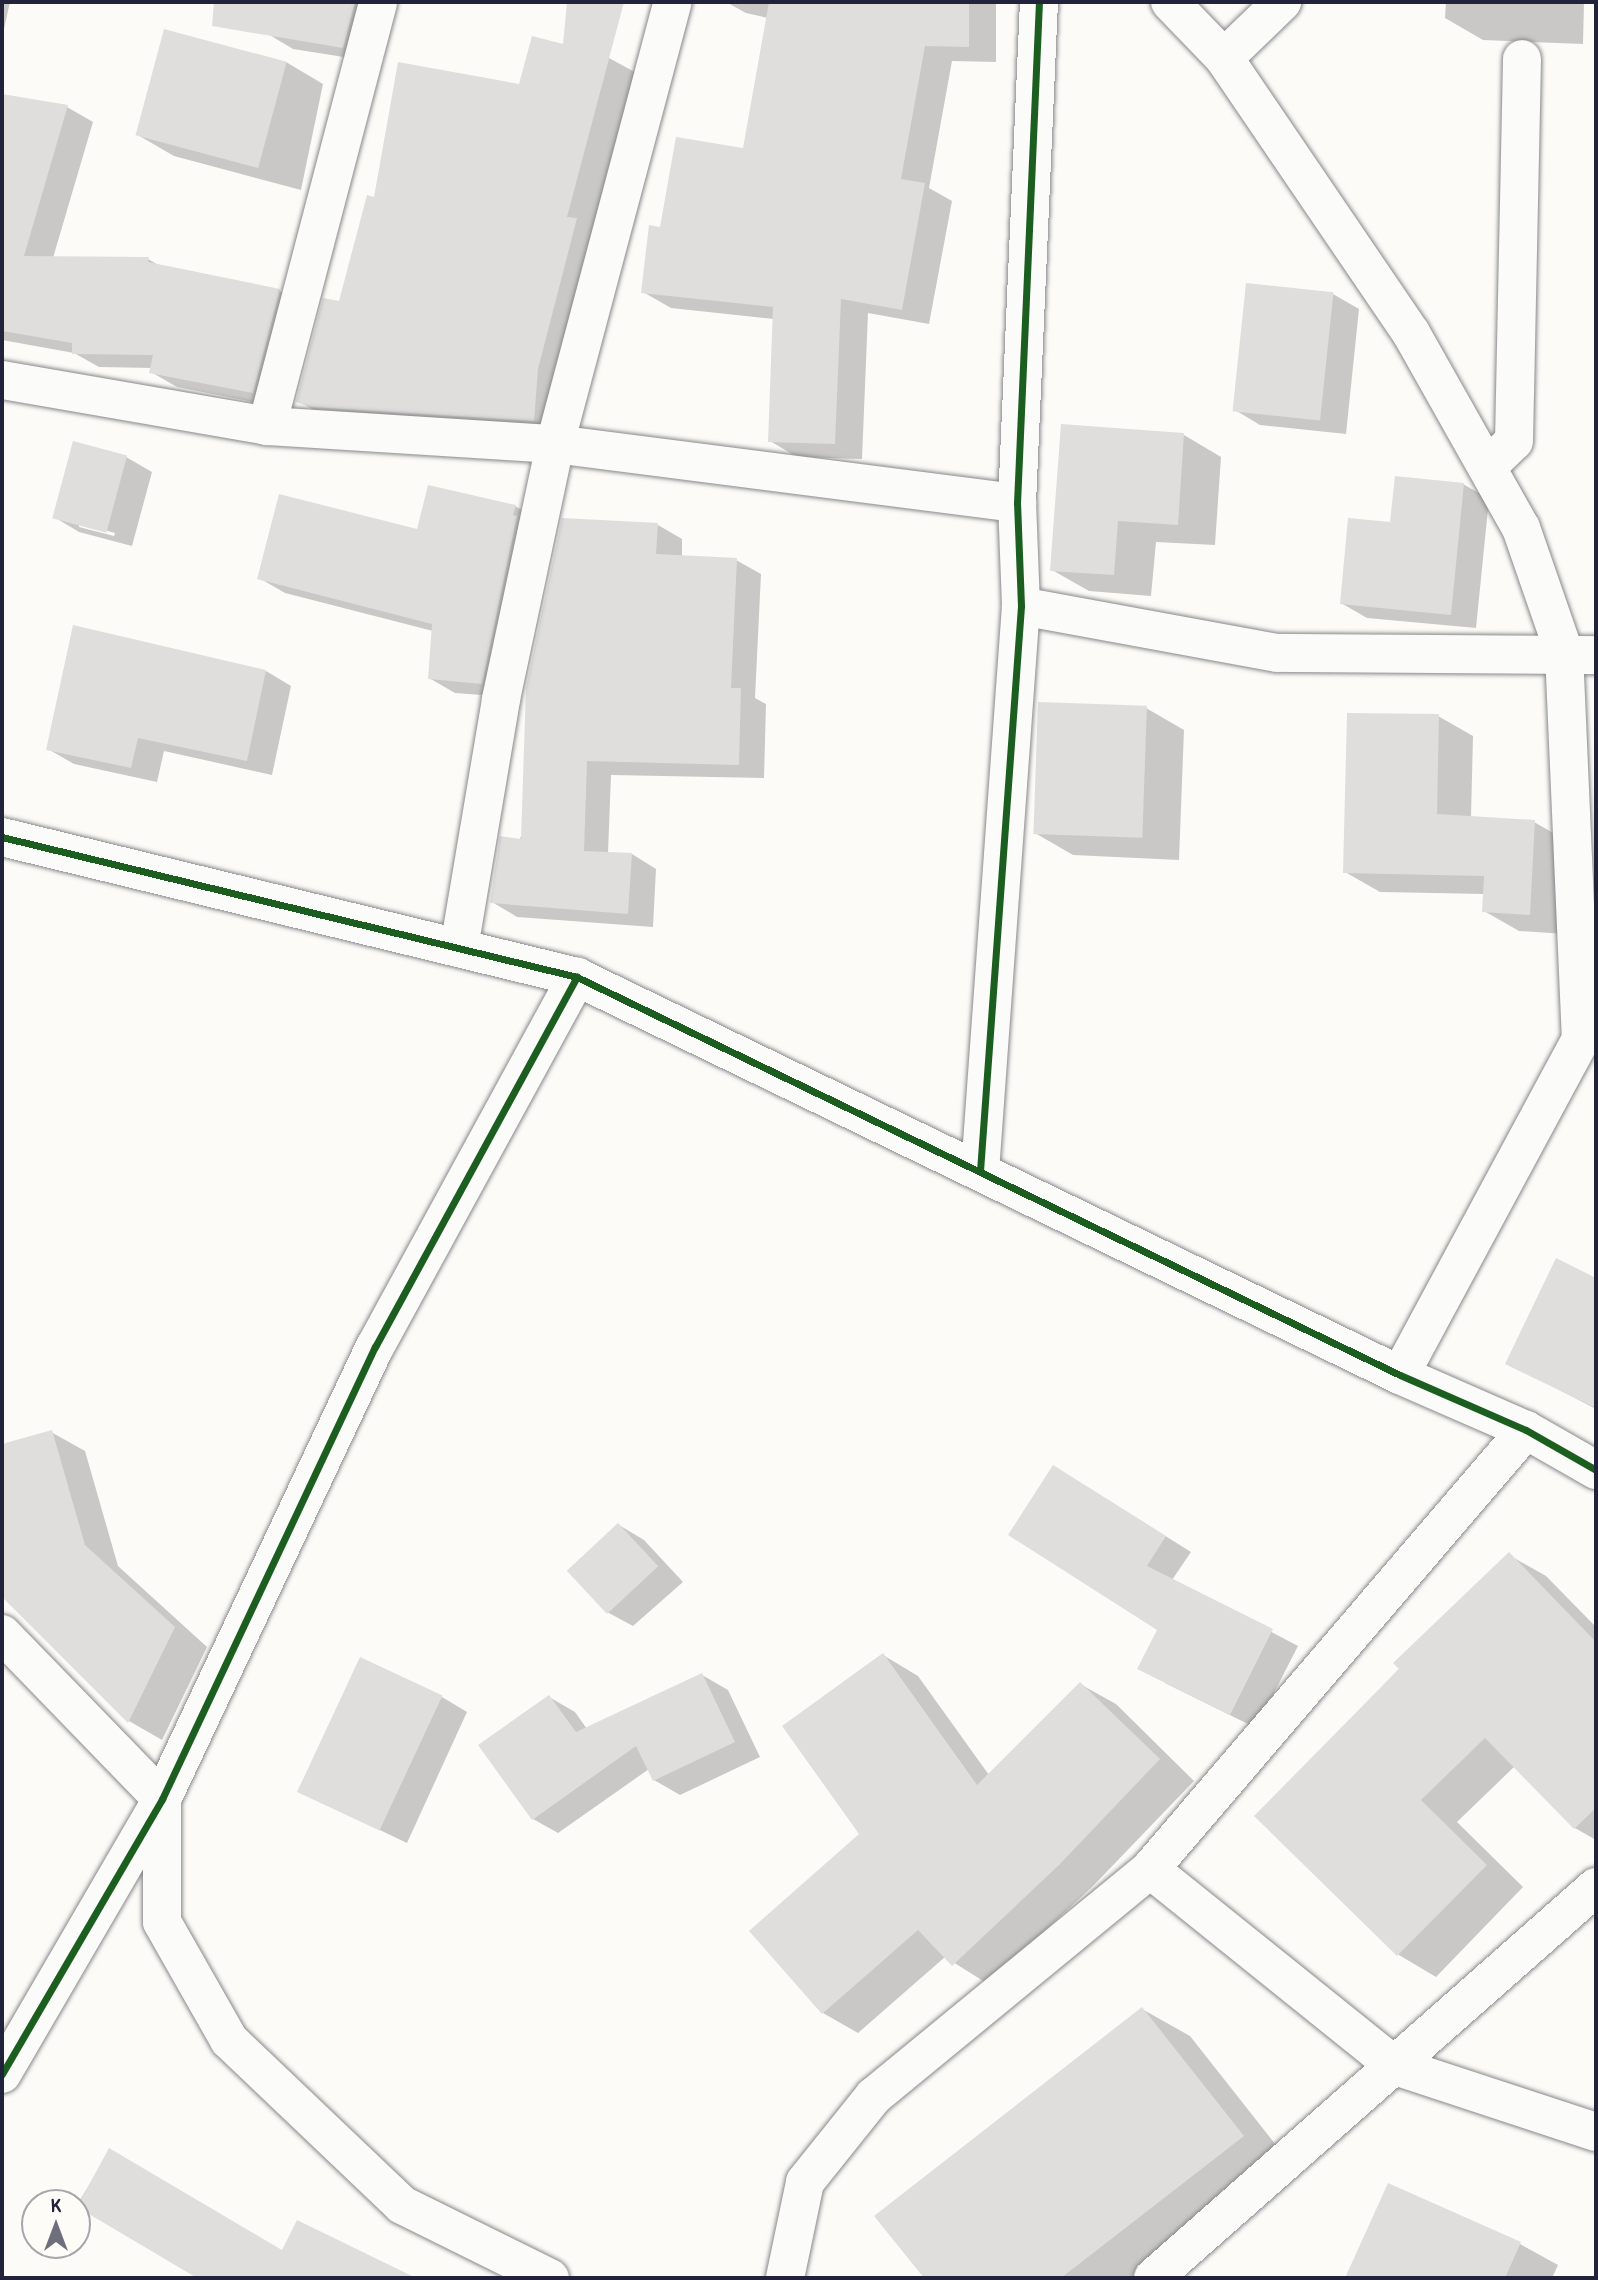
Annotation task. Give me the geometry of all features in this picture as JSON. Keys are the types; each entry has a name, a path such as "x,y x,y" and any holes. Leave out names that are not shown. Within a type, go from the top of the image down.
{"street":[{"path":"267,426 378,2"},
{"path":"459,948 500,699 555,444 673,2"},
{"path":"980,1171 1021,606 1017,503 1039,2"},
{"path":"1170,2 1224,58 1411,332 1521,528 1580,654 1589,1024 1400,1375"},
{"path":"1224,58 1282,2"},
{"path":"1487,467 1514,441 1522,59"},
{"path":"2,380 267,426 555,444 1017,503"},
{"path":"1021,606 1277,653 1580,654"},
{"path":"2,837 577,977 1400,1375 1526,1430 1596,1471"},
{"path":"2,2074 162,1799 375,1347 577,977"},
{"path":"785,2278 805,2182 874,2096 1150,1869 1526,1430"},
{"path":"2,1634 162,1799 162,1923 229,2040 402,2204 550,2278"},
{"path":"1150,1869 1395,2066 1596,2132"},
{"path":"1153,2278 1596,1887"}],"building":[{"path":"214,2 355,2 343,48 212,26"},
{"path":"567,2 624,2 567,217 577,218 538,369 534,421 311,407 296,402 323,298 339,301 367,195 374,197 398,62 519,84 532,36 563,44"},
{"path":"769,2 969,2 969,47 925,46 901,179 925,183 902,310 841,299 835,444 768,442 773,307 641,293 649,225 660,227 676,137 743,148"},
{"path":"164,29 287,62 258,168 136,135"},
{"path":"2,94 68,105 24,256 149,257 148,262 280,289 253,393 149,373 153,355 72,354 72,343 2,331"},
{"path":"1246,283 1334,292 1320,420 1233,411"},
{"path":"1061,424 1184,433 1178,525 1118,521 1114,575 1050,571"},
{"path":"73,441 127,455 106,533 52,518"},
{"path":"1395,476 1464,483 1451,615 1340,604 1348,518 1390,522"},
{"path":"428,485 516,505 513,515 517,516 482,684 428,679 432,624 257,579 279,494 417,529"},
{"path":"562,518 658,523 656,554 737,558 731,688 741,688 739,765 587,761 584,851 632,853 628,914 490,903 500,836 521,839 526,688"},
{"path":"73,625 266,670 247,761 138,738 131,768 46,750"},
{"path":"1038,702 1147,706 1142,838 1033,834"},
{"path":"1347,713 1439,714 1437,814 1535,820 1530,915 1482,912 1484,876 1343,873"},
{"path":"1556,1258 1596,1278 1596,1408 1505,1364"},
{"path":"52,1430 85,1545 175,1627 128,1723 2,1597 2,1444"},
{"path":"1053,1465 1166,1536 1147,1566 1273,1629 1230,1715 1137,1669 1157,1630 1008,1535"},
{"path":"618,1523 658,1566 607,1614 567,1571"},
{"path":"1509,1552 1596,1642 1596,1808 1574,1829 1485,1738 1421,1800 1487,1865 1397,1956 1254,1816 1399,1669 1393,1663"},
{"path":"883,1653 977,1785 1080,1682 1160,1759 1059,1865 952,1966 918,1930 822,2014 749,1931 859,1834 782,1726"},
{"path":"360,1657 442,1695 380,1830 297,1792"},
{"path":"702,1673 735,1742 653,1781 636,1746 532,1820 478,1745 549,1695 576,1732"},
{"path":"1142,2007 1244,2136 1061,2278 924,2278 874,2216"},
{"path":"109,2148 282,2250 297,2220 416,2278 197,2278 91,2215 91,2189 87,2189"},
{"path":"1388,2183 1521,2242 1505,2278 1345,2278"}],"cycle path":[{"path":"980,1171 1021,606 1017,503 1039,2"},
{"path":"2,837 577,977 1400,1375 1526,1430 1596,1470"},
{"path":"2,2074 162,1799 375,1347 577,977"}]}
